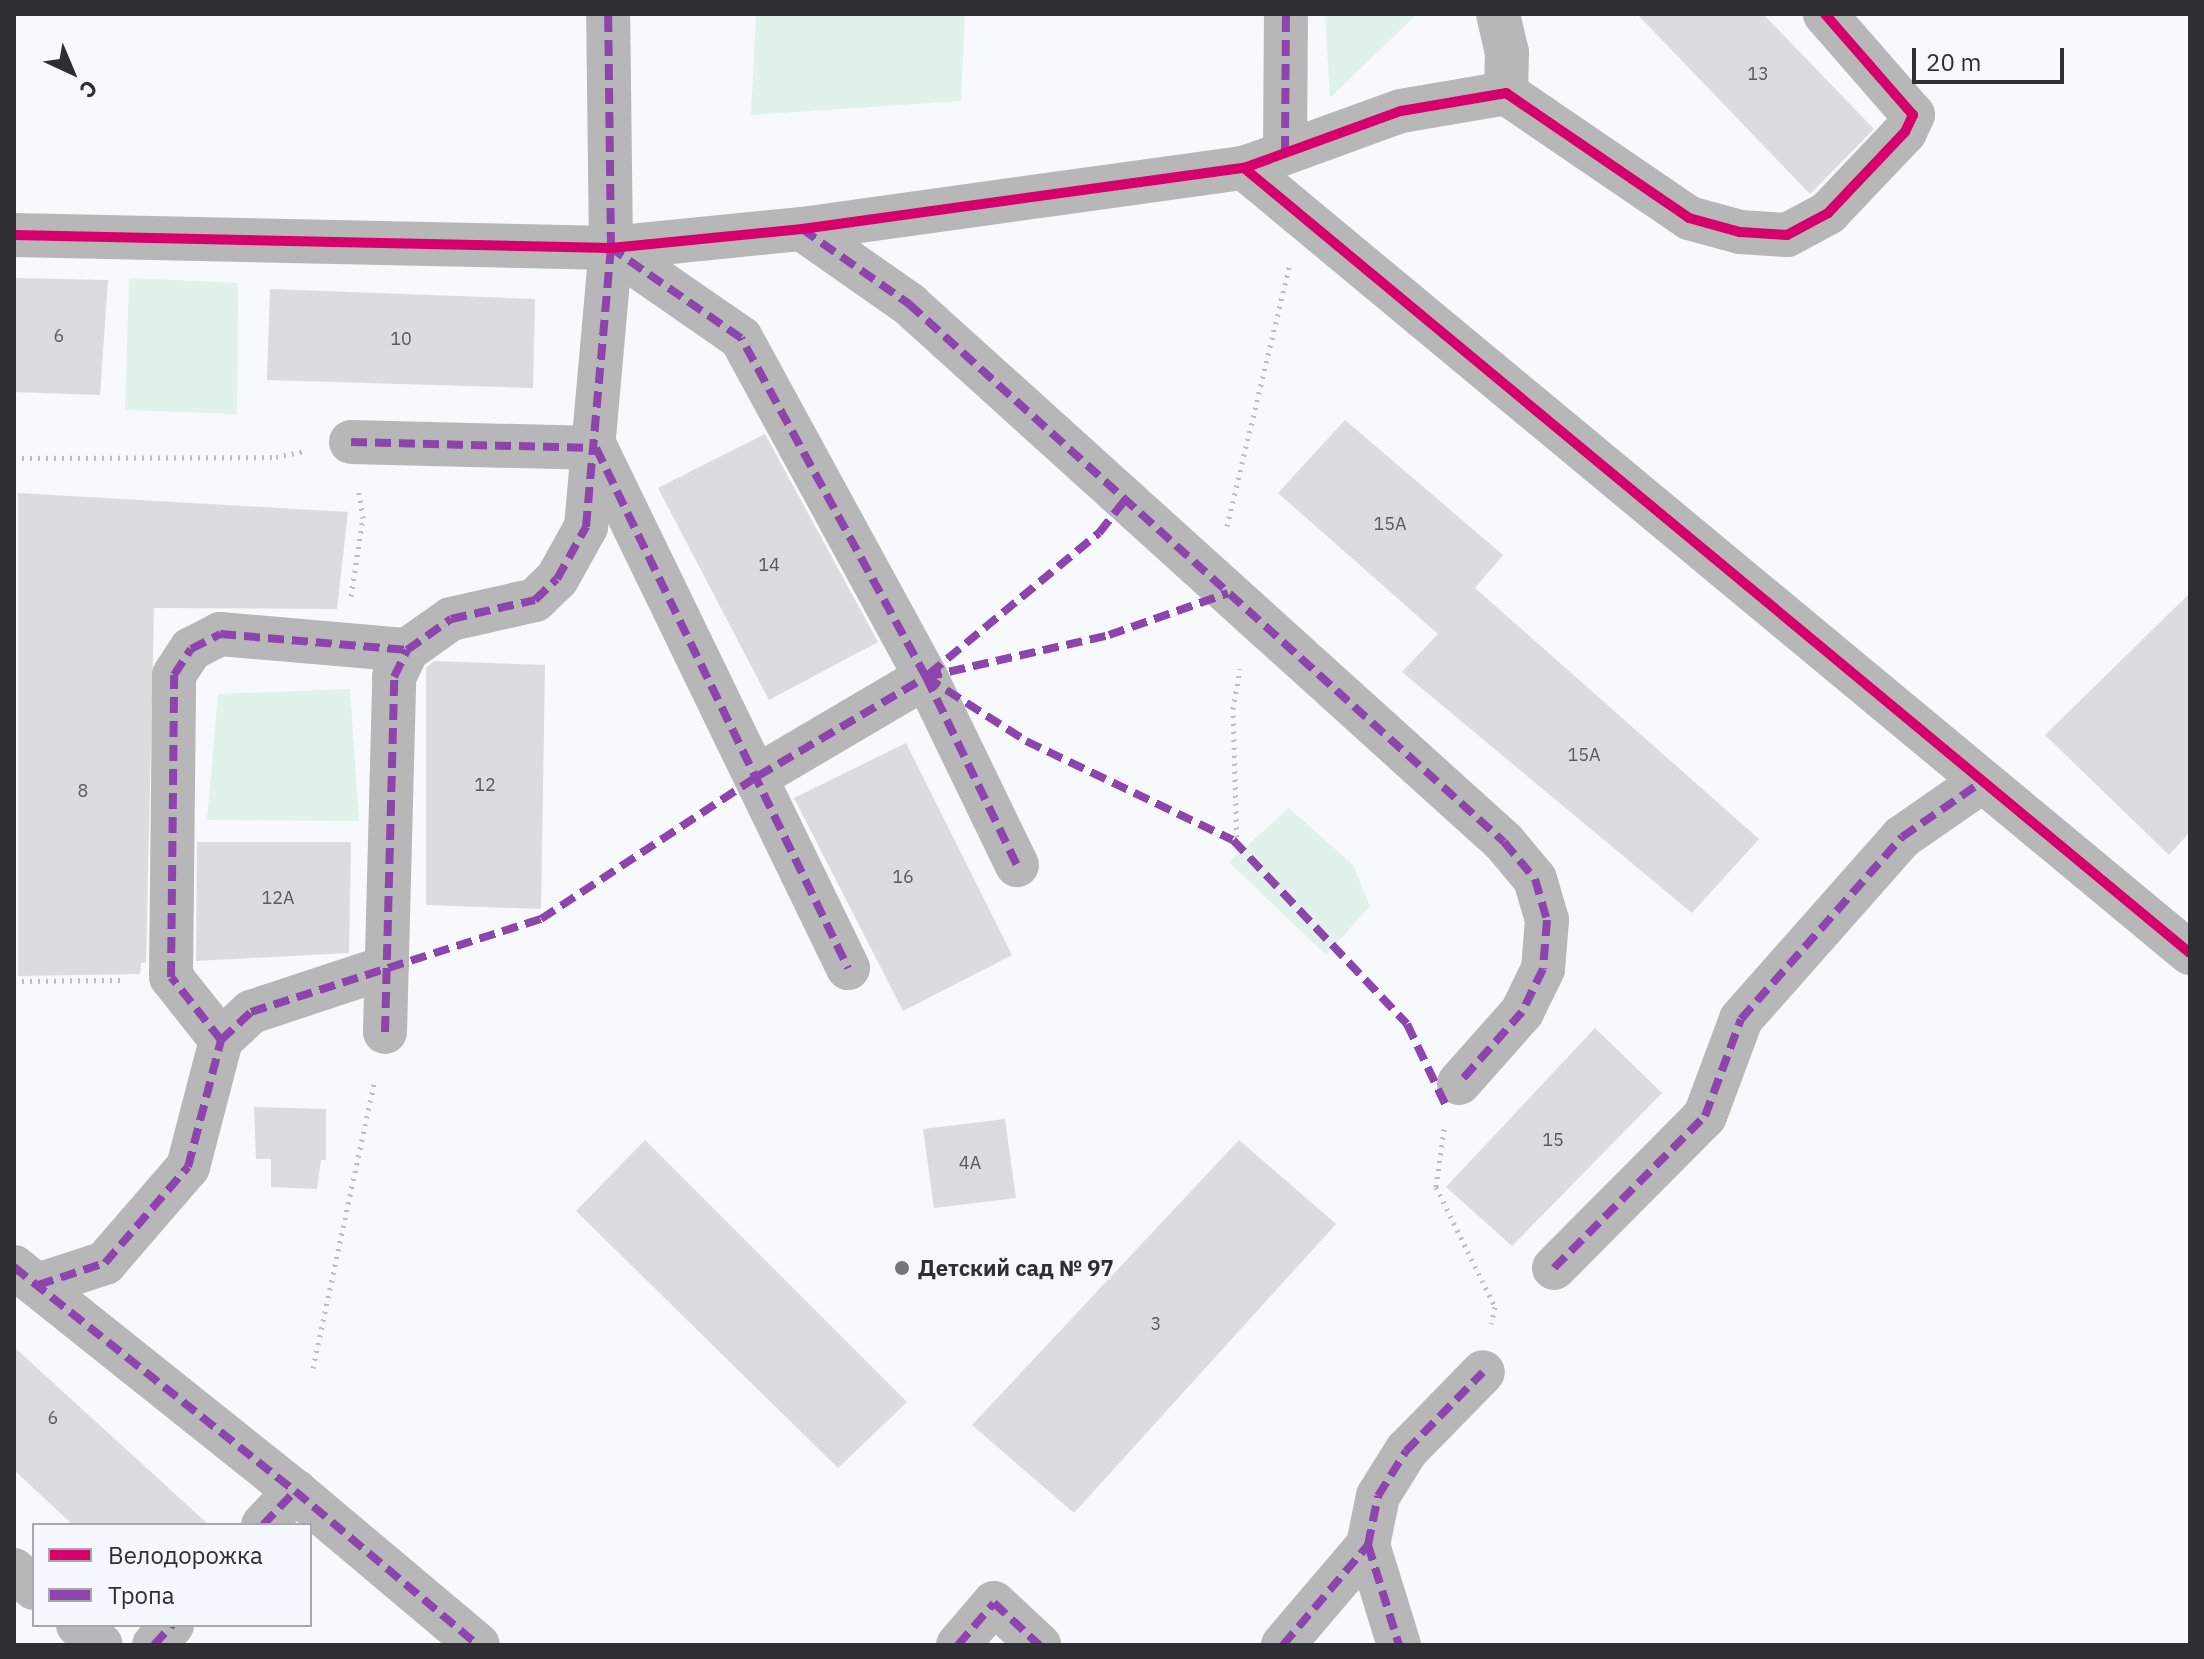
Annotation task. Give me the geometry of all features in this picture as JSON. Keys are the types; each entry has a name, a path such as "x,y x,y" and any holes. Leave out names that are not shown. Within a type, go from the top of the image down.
{"street":[{"path":"385,1032 394,677 407,650 451,619 535,600 557,579 586,527 596,448 611,248 608,14"},
{"path":"1285,152 1286,14"},
{"path":"1498,14 1507,52 1506,93"},
{"path":"14,235 611,248 802,229 1244,168 1401,111 1506,93 1689,218 1751,234 1787,235 1828,213 1905,132 1913,115 1825,14"},
{"path":"1244,168 1980,783 2190,953"},
{"path":"802,229 909,304 1504,842 1535,879 1547,920 1543,969 1522,1012 1459,1083"},
{"path":"611,248 741,338 926,677 1017,865"},
{"path":"351,442 596,448"},
{"path":"596,448 758,776 848,968"},
{"path":"221,1040 173,979 174,675 191,649 220,634 407,650"},
{"path":"758,776 926,677"},
{"path":"1554,1268 1705,1116 1741,1019 1902,837 1980,783"},
{"path":"26,1276 105,1263 188,1167 221,1040 251,1012 387,967"},
{"path":"26,1276 295,1491 478,1645"},
{"path":"1399,1645 1368,1545 1378,1496 1406,1451 1483,1372"},
{"path":"265,1523 295,1491"},
{"path":"1283,1645 1368,1545"},
{"path":"14,1570 32,1586"},
{"path":"958,1645 994,1603 1039,1645"},
{"path":"80,1627 101,1645"},
{"path":"154,1645 170,1627"}],"path":[{"path":"1237,845 1233,709 1239,603 1223,543 1301,216"},
{"path":"14,458 276,457 351,442 363,518 348,613 360,646"},
{"path":"14,981 173,979"},
{"path":"313,1368 385,1032"},
{"path":"1459,1083 1447,1108 1436,1187 1495,1307 1483,1372"}],"shaded area":[{"path":"756,14 965,14 961,101 751,115"},
{"path":"1325,14 1417,14 1330,98"},
{"path":"129,278 238,283 237,414 125,410"},
{"path":"350,689 359,821 207,820 218,694"},
{"path":"1289,808 1353,865 1370,906 1326,955 1229,862"}],"building":[{"path":"1637,14 1763,14 1874,129 1810,194"},
{"path":"14,278 108,280 100,395 14,392"},
{"path":"270,289 535,299 533,388 267,380"},
{"path":"1345,420 1503,555 1475,588 1759,839 1692,913 1402,672 1438,634 1278,493"},
{"path":"765,434 878,642 769,700 658,488"},
{"path":"18,493 348,512 337,609 154,608 146,963 141,963 140,974 18,976"},
{"path":"2190,593 2190,832 2169,855 2045,735"},
{"path":"434,661 545,665 541,909 426,905 426,668"},
{"path":"906,743 1012,955 903,1011 794,798"},
{"path":"197,842 351,842 349,953 196,961"},
{"path":"1595,1028 1662,1093 1512,1246 1446,1187"},
{"path":"254,1107 326,1109 326,1160 321,1160 317,1189 271,1187 271,1159 256,1159"},
{"path":"1005,1119 1016,1198 934,1208 923,1129"},
{"path":"645,1140 907,1402 838,1468 576,1211"},
{"path":"1239,1140 1336,1224 1074,1513 972,1425"},
{"path":"14,1347 207,1523 71,1523 14,1470"}],"marked path":[{"path":"385,1032 394,677 407,650 451,619 535,600 557,579 586,527 611,248 608,14"},
{"path":"1285,152 1286,14"},
{"path":"802,229 909,304 1504,842 1535,879 1547,920 1543,969 1522,1012 1459,1083"},
{"path":"38,1285 105,1263 188,1167 221,1040 251,1012 541,919 758,776 926,677 741,338 611,248"},
{"path":"351,442 596,448 848,968"},
{"path":"929,674 1099,533 1125,500"},
{"path":"926,677 1109,635 1228,593"},
{"path":"221,1040 171,977 174,675 191,649 220,634 407,650"},
{"path":"926,677 1026,741 1233,840 1407,1024 1447,1108"},
{"path":"926,677 1017,865"},
{"path":"1554,1268 1705,1116 1741,1019 1902,837 1980,783"},
{"path":"14,1267 295,1491 478,1645"},
{"path":"1283,1645 1368,1545 1378,1496 1406,1451 1483,1372"},
{"path":"265,1523 295,1491"},
{"path":"1368,1545 1399,1645"},
{"path":"958,1645 994,1603 1039,1645"},
{"path":"154,1645 170,1627"}],"cycle path":[{"path":"14,235 611,248 802,229 1244,168 1401,111 1506,93 1689,218 1740,232 1787,235 1828,213 1905,132 1913,115 1825,14"},
{"path":"1244,168 2190,953"}],"place":[{"name":"Детский сад № 97","path":"902,1268"}]}
